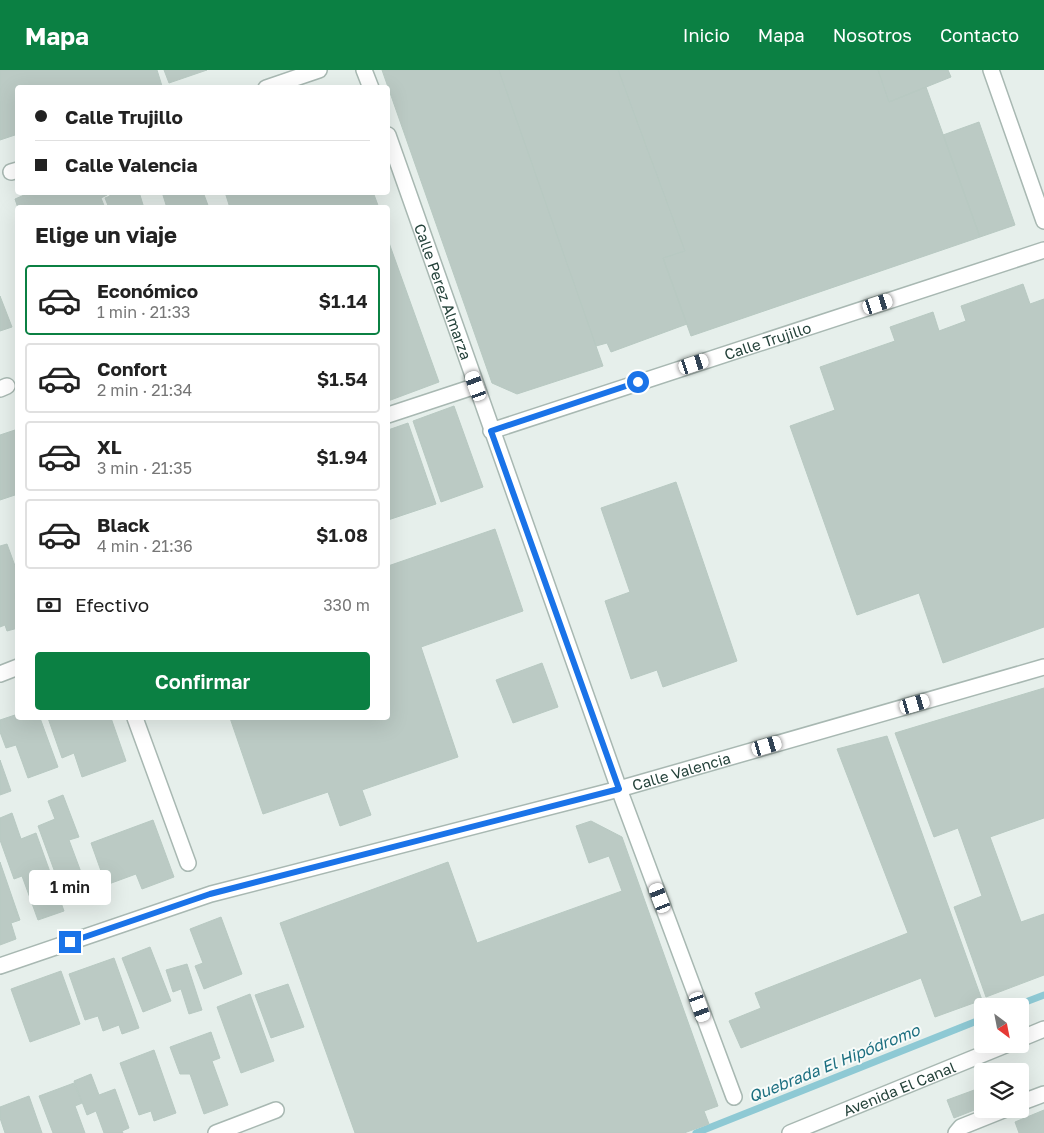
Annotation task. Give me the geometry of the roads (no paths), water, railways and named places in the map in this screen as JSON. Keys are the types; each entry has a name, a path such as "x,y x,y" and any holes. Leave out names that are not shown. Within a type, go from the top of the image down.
{"street":[{"path":"275,85 319,70"},
{"path":"364,70 370,85"},
{"path":"990,70 1044,221"},
{"name":"Calle Perez Almarza","path":"390,141 619,789 734,1097"},
{"name":"Calle Trujillo","path":"491,431 1044,250"},
{"path":"390,414 476,386"},
{"name":"Calle Valencia","path":"0,966 210,894 619,789 1044,667"},
{"path":"0,674 15,668"},
{"path":"136,720 188,863"},
{"path":"1029,1035 1044,1029"},
{"name":"Avenida El Canal","path":"790,1133 986,1053"},
{"path":"1029,1100 1044,1094"},
{"path":"216,1133 276,1110"},
{"path":"956,1133 961,1127 984,1118"}],"waterway":[{"name":"Quebrada El Hipódromo","path":"1029,1001 1044,995"},
{"name":"Quebrada El Hipódromo","path":"696,1133 974,1022"}]}
